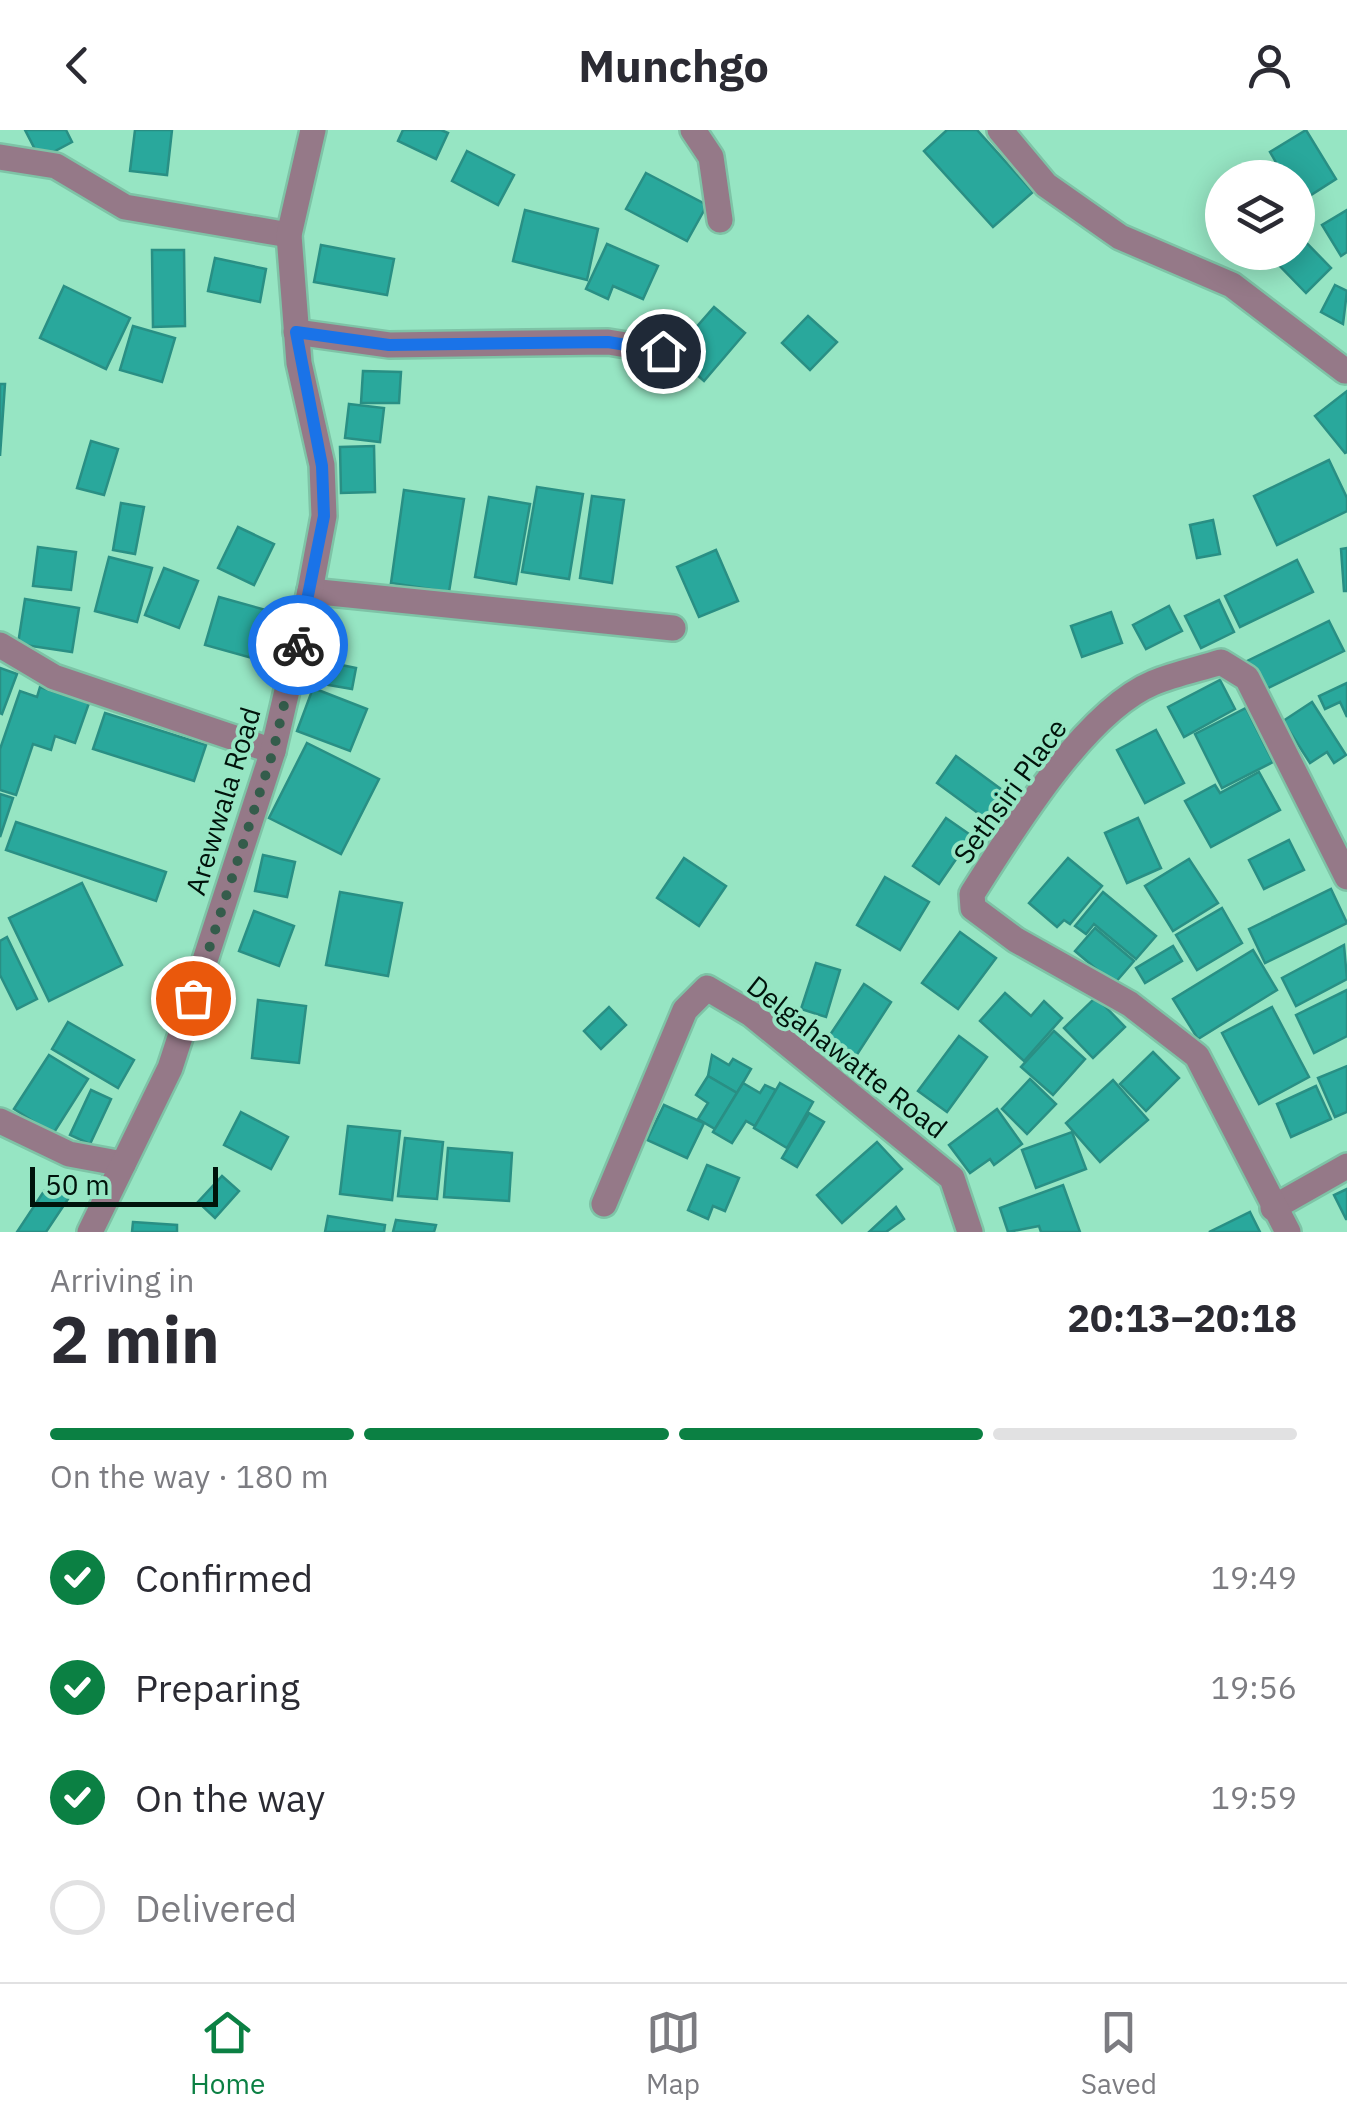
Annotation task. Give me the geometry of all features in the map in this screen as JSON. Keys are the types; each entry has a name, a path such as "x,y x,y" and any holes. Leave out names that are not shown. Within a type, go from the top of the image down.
{"street":[{"name":"Arewwala Road","path":"90,1232 170,1068 273,752 310,592 324,516 322,466 296,332 289,234 313,130"},
{"path":"693,130 711,157 720,220"},
{"path":"1000,130 1046,185 1120,237 1232,285 1345,371"},
{"path":"0,157 56,166 125,207 289,234"},
{"path":"296,332 389,345 608,342 663,351"},
{"path":"310,592 673,628"},
{"path":"0,646 54,677 273,752"},
{"name":"Sethsiri Place","path":"1288,1232 1197,1056 1130,1004 1016,940 973,908 972,894 1017,823 1102,716 1151,684 1221,662 1247,678 1347,877"},
{"name":"Delgahawatte Road","path":"604,1204 685,1010 707,988 751,1014 952,1178 970,1232"},
{"path":"0,1121 69,1154 122,1164"},
{"path":"1274,1208 1347,1166"}],"building":[{"path":"25,130 66,130 72,142 40,159"},
{"path":"135,130 172,130 167,175 130,171"},
{"path":"403,130 448,133 436,159 398,141"},
{"path":"947,130 977,130 1033,192 993,227 924,151"},
{"path":"1306,130 1336,179 1315,192 1315,160 1275,160 1270,152"},
{"path":"467,151 514,175 498,205 452,181"},
{"path":"646,173 707,205 687,241 626,209"},
{"path":"525,210 598,229 587,280 513,261"},
{"path":"1347,210 1347,252 1341,256 1322,225"},
{"path":"607,244 658,266 643,299 613,286 608,299 586,289"},
{"path":"321,245 394,259 387,295 314,282"},
{"path":"152,250 184,250 185,326 153,327"},
{"path":"1315,252 1331,268 1306,293 1284,270 1315,270"},
{"path":"215,258 266,269 260,302 208,291"},
{"path":"1335,285 1347,291 1343,324 1321,312"},
{"path":"64,286 130,318 106,369 40,338"},
{"path":"714,307 745,333 704,381 673,354"},
{"path":"808,316 837,342 810,370 782,343"},
{"path":"133,326 175,338 162,382 120,370"},
{"path":"363,371 401,372 399,403 361,403"},
{"path":"0,384 5,384 0,456"},
{"path":"1347,391 1347,452 1345,453 1315,416"},
{"path":"349,404 384,408 380,442 345,438"},
{"path":"91,441 118,449 104,495 77,488"},
{"path":"374,446 375,492 341,493 340,447"},
{"path":"1329,460 1347,498 1347,511 1277,545 1254,496"},
{"path":"537,487 583,494 569,579 522,572"},
{"path":"404,490 464,499 449,592 391,583"},
{"path":"592,496 624,500 612,583 580,578"},
{"path":"489,497 530,504 516,584 475,577"},
{"path":"121,503 144,507 135,554 113,550"},
{"path":"1213,520 1220,554 1197,558 1190,525"},
{"path":"238,527 274,544 254,585 218,568"},
{"path":"38,547 76,552 71,590 33,586"},
{"path":"1347,548 1347,591 1344,591 1341,549"},
{"path":"716,550 738,601 699,617 677,567"},
{"path":"109,557 152,568 137,622 95,611"},
{"path":"1297,560 1313,592 1240,627 1225,596"},
{"path":"164,568 198,581 179,628 145,615"},
{"path":"219,597 266,610 252,658 205,645"},
{"path":"25,599 79,608 72,652 18,644"},
{"path":"1219,600 1234,632 1201,648 1185,616"},
{"path":"1169,606 1182,631 1146,649 1133,625"},
{"path":"1111,612 1122,643 1082,657 1071,626"},
{"path":"1329,621 1344,651 1260,692 1245,662"},
{"path":"322,661 356,668 352,689 317,683"},
{"path":"0,668 17,674 2,714 0,713"},
{"path":"1220,680 1235,709 1184,737 1168,707"},
{"path":"1347,683 1347,717 1340,702 1325,709 1319,696"},
{"path":"40,687 89,703 75,743 55,736 51,750 33,744 16,795 0,790 0,749 20,691 37,697"},
{"path":"313,688 367,709 350,751 297,731"},
{"path":"1312,702 1346,755 1334,763 1327,752 1310,763 1283,721"},
{"path":"1246,708 1273,762 1222,788 1195,734"},
{"path":"105,713 206,745 194,781 93,749"},
{"path":"1156,730 1184,783 1145,803 1117,750"},
{"path":"307,743 379,779 341,854 269,818"},
{"path":"956,756 1005,792 986,819 937,783"},
{"path":"1259,772 1280,810 1211,847 1185,801 1215,785 1220,793"},
{"path":"0,794 13,798 0,837"},
{"path":"946,818 972,836 939,884 913,866"},
{"path":"1138,818 1161,868 1127,883 1105,833"},
{"path":"16,822 166,872 156,901 6,850"},
{"path":"1289,840 1304,870 1264,889 1249,860"},
{"path":"263,855 295,862 287,897 255,891"},
{"path":"684,858 726,886 699,926 657,898"},
{"path":"1068,858 1102,886 1070,924 1064,920 1057,927 1029,903"},
{"path":"1189,859 1218,903 1173,931 1145,886"},
{"path":"885,877 929,902 900,950 857,925"},
{"path":"82,883 122,965 49,1001 9,918"},
{"path":"1331,889 1347,923 1265,963 1249,929"},
{"path":"340,892 402,903 388,976 326,965"},
{"path":"1103,892 1156,936 1136,959 1094,924 1086,934 1075,926"},
{"path":"1222,908 1242,943 1197,970 1176,935"},
{"path":"254,911 294,926 279,966 239,951"},
{"path":"1095,928 1134,961 1114,984 1075,951"},
{"path":"960,932 996,958 958,1009 922,983"},
{"path":"7,937 37,999 17,1009 0,975 0,941"},
{"path":"1344,945 1347,979 1296,1006 1282,978"},
{"path":"1173,946 1182,961 1145,983 1136,968"},
{"path":"1253,950 1277,990 1198,1039 1173,999"},
{"path":"816,963 840,970 826,1017 801,1009"},
{"path":"864,984 891,1002 856,1056 828,1038"},
{"path":"1347,990 1347,1036 1314,1053 1296,1015"},
{"path":"1005,993 1031,1016 1044,1001 1062,1018 1024,1061 980,1021"},
{"path":"1096,997 1125,1027 1093,1058 1064,1028"},
{"path":"258,1000 306,1006 299,1063 252,1058"},
{"path":"609,1007 626,1025 601,1049 584,1031"},
{"path":"1272,1007 1309,1077 1259,1104 1222,1033"},
{"path":"68,1022 134,1060 118,1088 52,1049"},
{"path":"1054,1031 1085,1059 1053,1095 1021,1067"},
{"path":"959,1036 987,1057 947,1112 918,1091"},
{"path":"1153,1052 1179,1078 1146,1111 1120,1084"},
{"path":"49,1055 88,1079 53,1134 14,1109"},
{"path":"712,1055 729,1065 733,1059 751,1069 737,1093 708,1076"},
{"path":"1347,1066 1347,1112 1335,1117 1318,1078"},
{"path":"708,1076 737,1093 715,1129 698,1119 708,1103 696,1095"},
{"path":"1030,1079 1056,1104 1027,1134 1002,1109"},
{"path":"1113,1080 1148,1120 1100,1162 1066,1123"},
{"path":"743,1083 760,1093 765,1085 776,1090 755,1126 746,1121 732,1143 713,1132"},
{"path":"780,1083 813,1102 787,1148 754,1128"},
{"path":"1316,1086 1331,1119 1291,1137 1277,1104"},
{"path":"91,1090 111,1099 90,1144 70,1135"},
{"path":"664,1105 704,1123 687,1158 647,1140"},
{"path":"997,1109 1022,1144 994,1165 990,1159 970,1173 949,1145"},
{"path":"241,1112 288,1137 271,1169 224,1145"},
{"path":"809,1113 824,1122 797,1167 782,1158"},
{"path":"348,1126 400,1131 392,1200 340,1194"},
{"path":"1072,1132 1086,1169 1036,1188 1022,1150"},
{"path":"405,1138 443,1142 437,1199 398,1196"},
{"path":"877,1142 902,1169 842,1223 817,1195"},
{"path":"448,1148 512,1153 509,1201 444,1197"},
{"path":"707,1165 739,1178 725,1211 713,1206 708,1219 688,1210"},
{"path":"54,1176 74,1190 46,1232 17,1232"},
{"path":"222,1176 239,1191 215,1218 198,1202"},
{"path":"1063,1185 1080,1232 1041,1232 1039,1226 1008,1232 1000,1208"},
{"path":"1347,1189 1347,1219 1346,1219 1334,1195"},
{"path":"896,1207 904,1219 886,1232 869,1232"},
{"path":"1250,1212 1260,1232 1209,1232"},
{"path":"328,1216 385,1225 384,1232 325,1232"},
{"path":"396,1220 436,1225 434,1232 393,1232"},
{"path":"133,1222 177,1225 177,1232 132,1232"}],"way so far":[{"path":"193,998 273,752 298,645"}],"route":[{"path":"298,645 324,516 322,466 298,363 296,332 389,345 608,342 663,351"}]}
